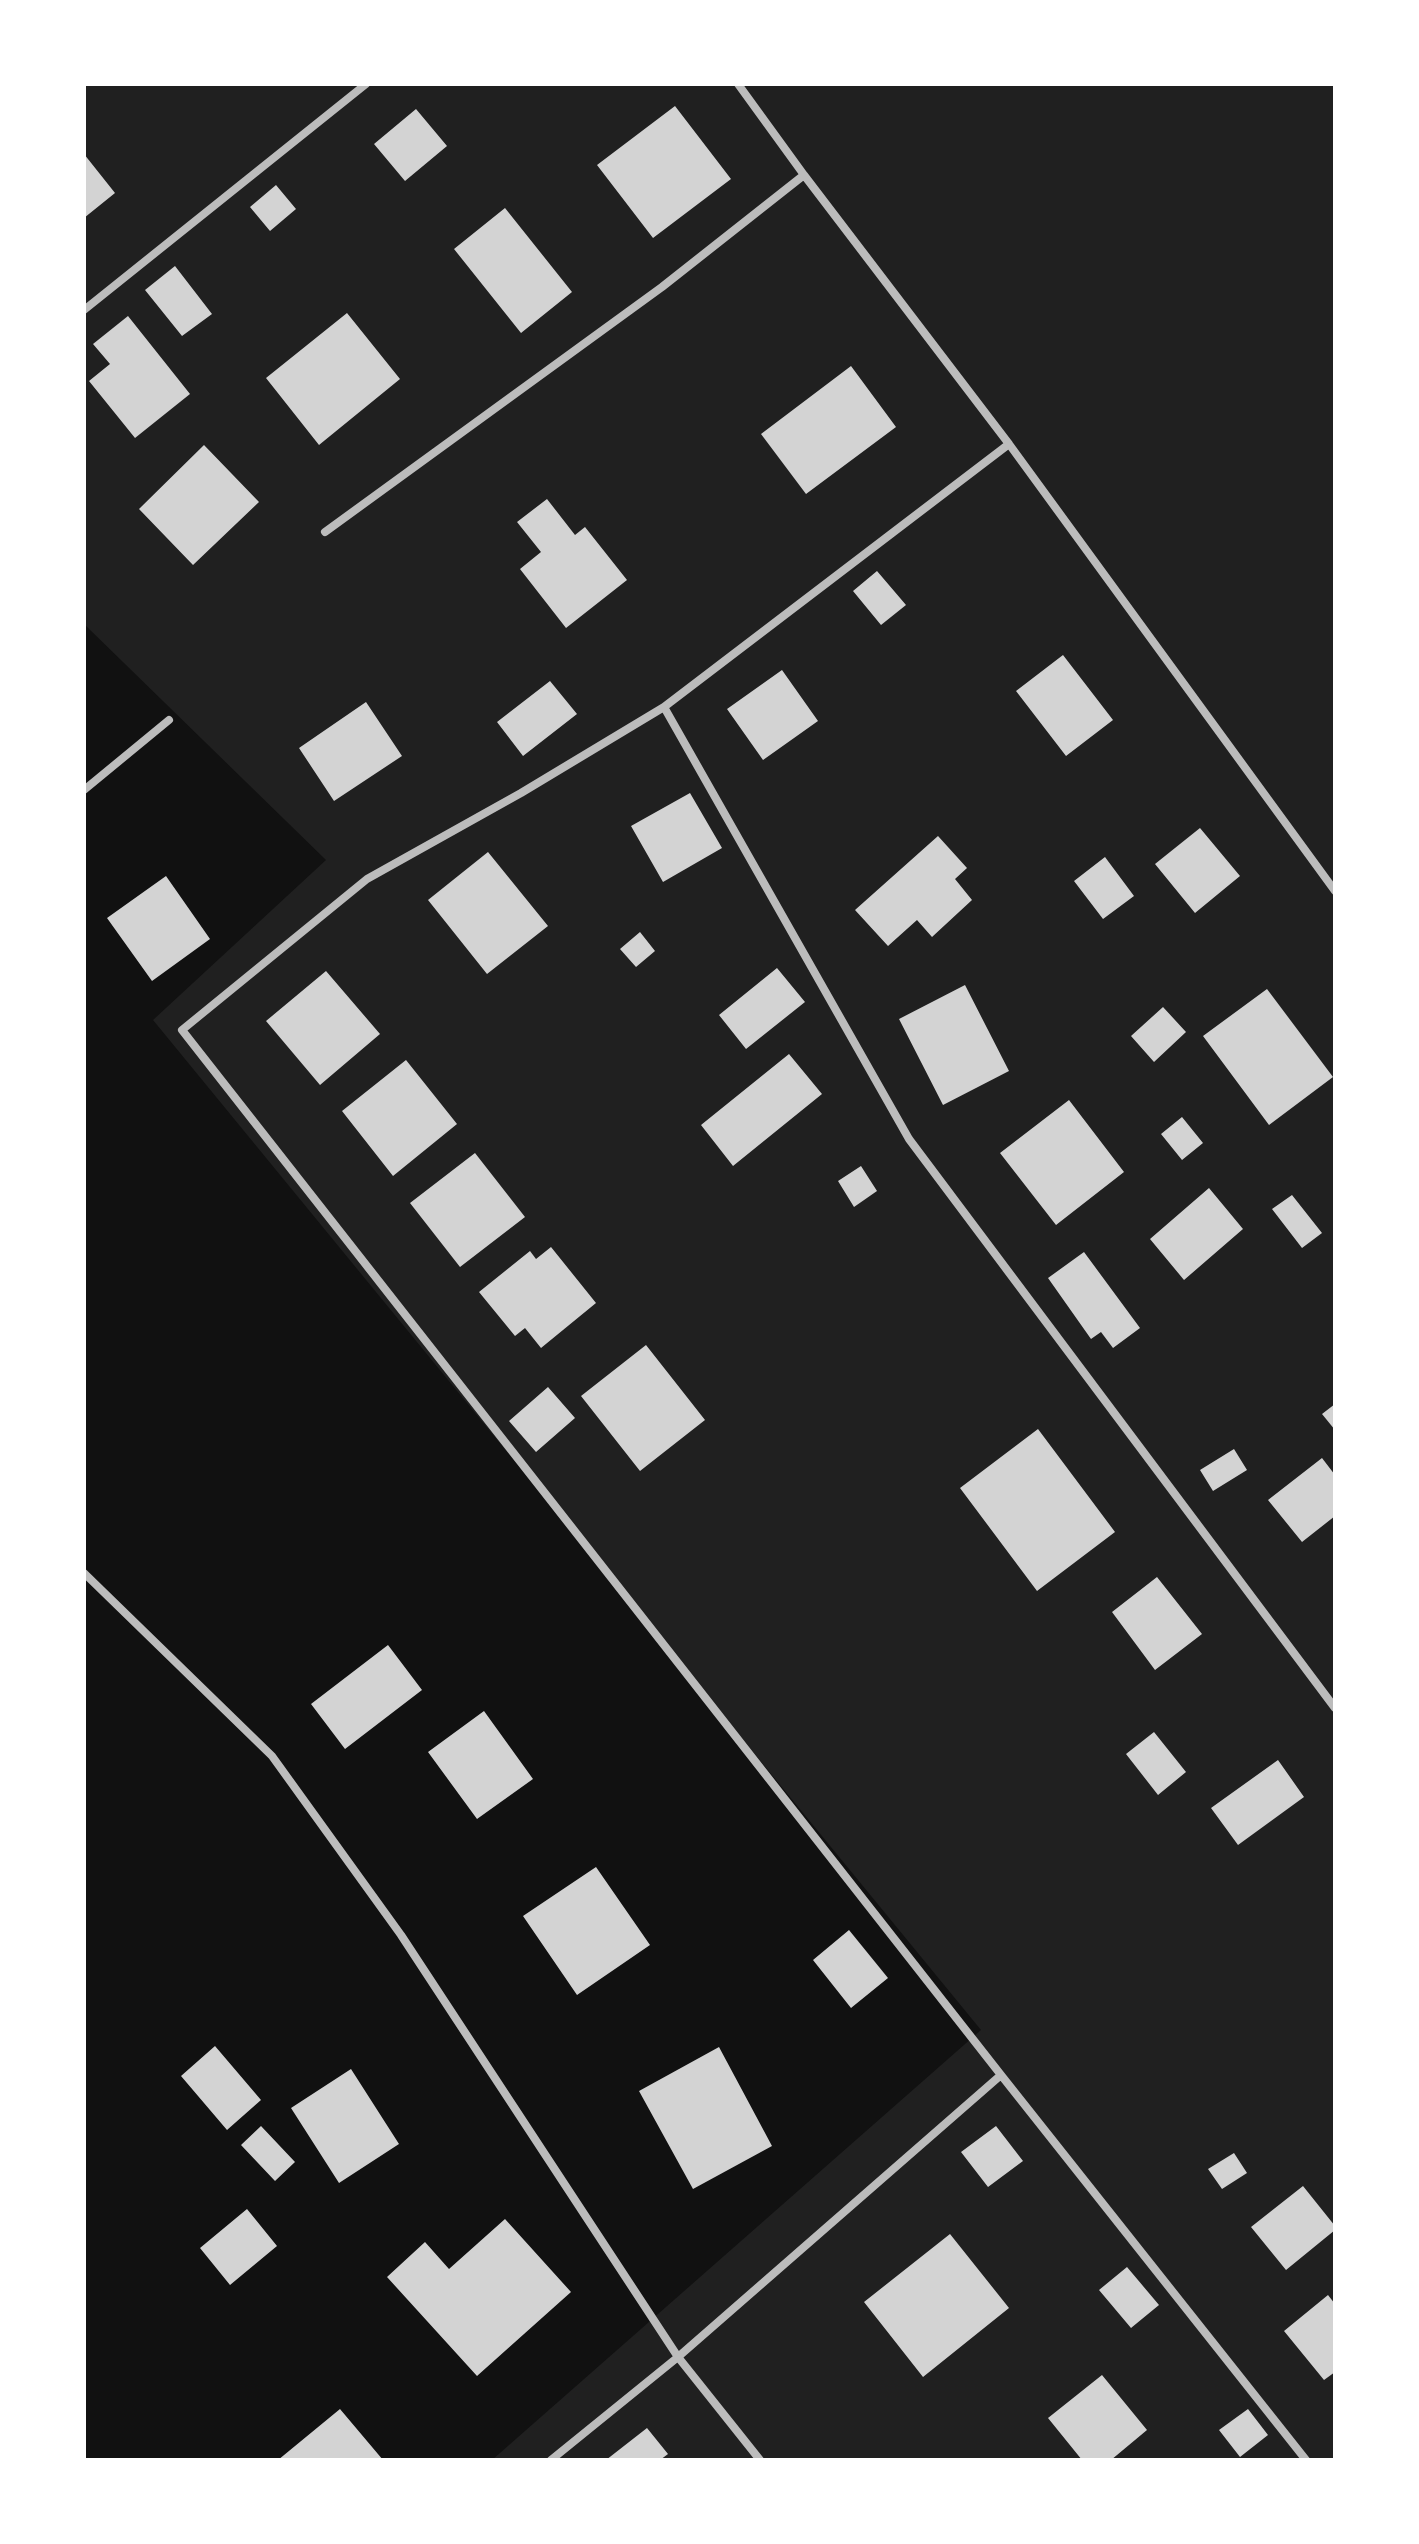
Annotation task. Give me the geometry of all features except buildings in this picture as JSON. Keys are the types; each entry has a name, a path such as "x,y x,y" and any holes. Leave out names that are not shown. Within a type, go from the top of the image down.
{"street":[{"path":"84,310 366,84"},
{"path":"738,84 1009,444 1335,891"},
{"path":"325,532 662,287 804,175"},
{"path":"1009,444 664,707 521,793 367,879 182,1030 1306,2460"},
{"path":"664,707 909,1139 1335,1708"},
{"path":"84,790 169,720"},
{"path":"84,1573 272,1756 401,1935 678,2357 760,2460"},
{"path":"551,2460 678,2357 1001,2075"}],"shaded area":[{"path":"84,84 1335,84 1335,2460 492,2460 981,2030 153,1020 326,860 84,624"}]}
